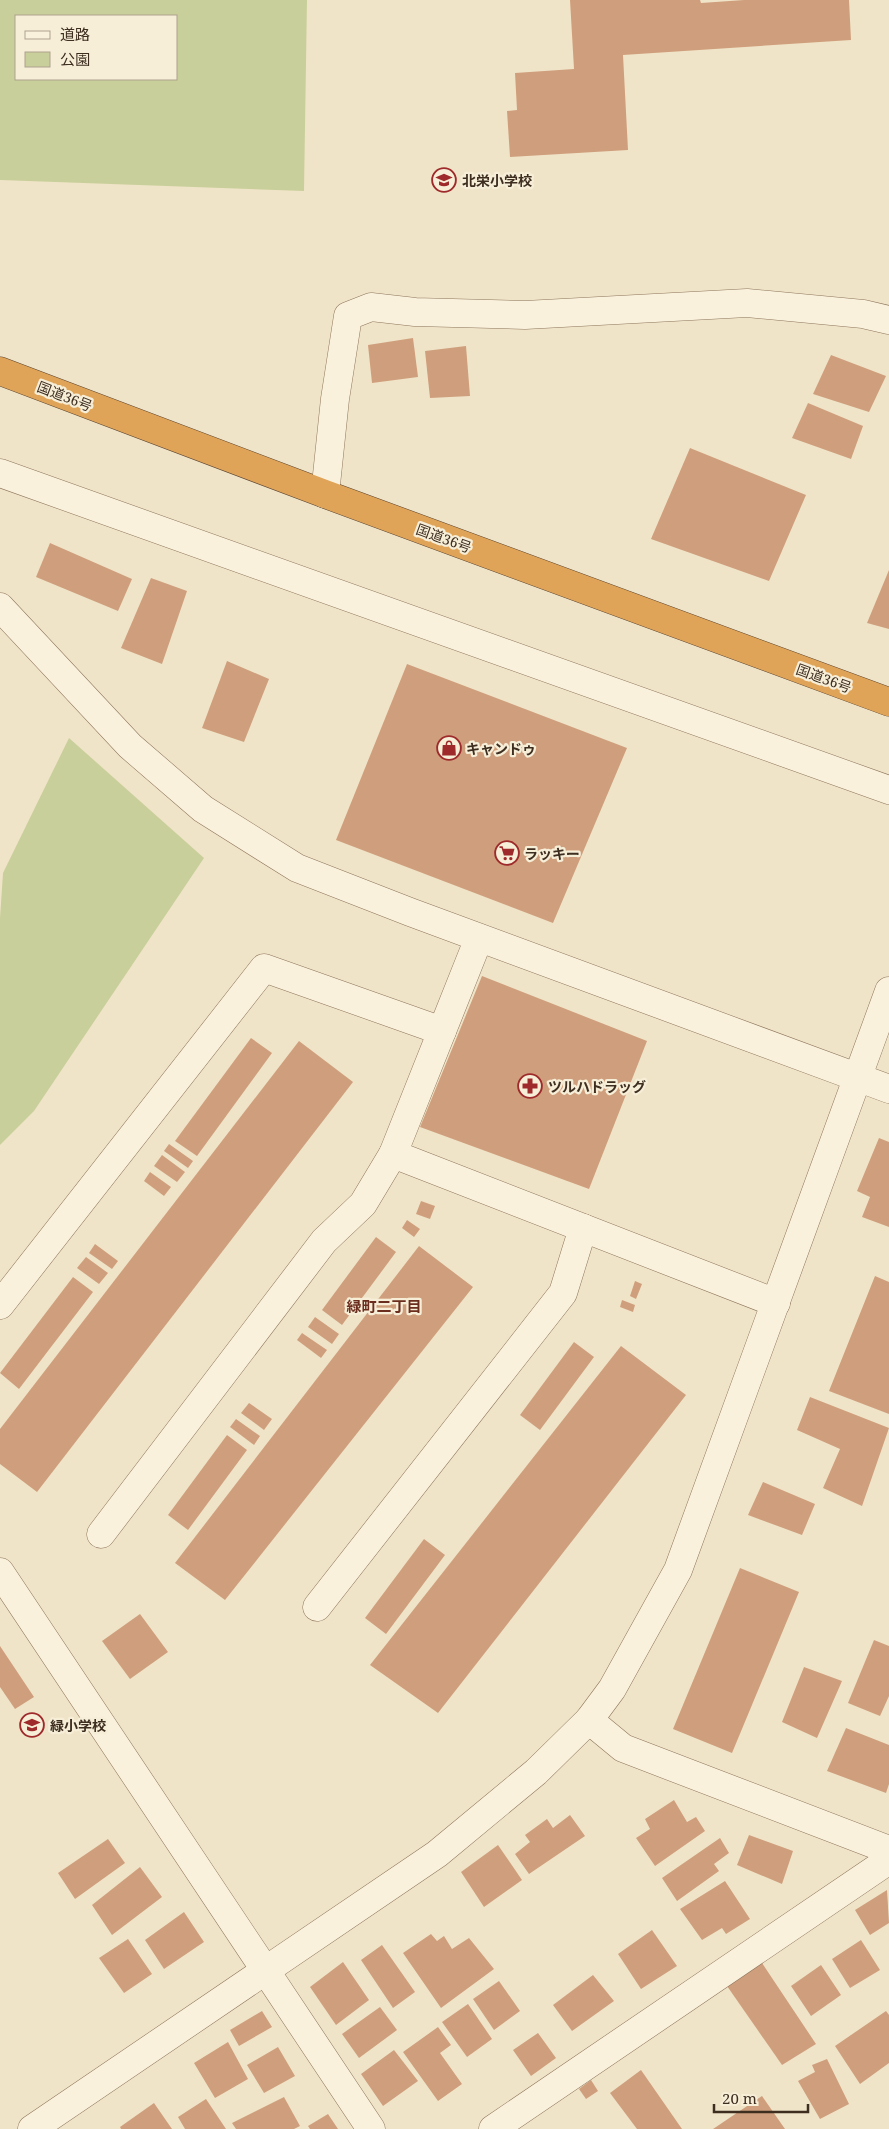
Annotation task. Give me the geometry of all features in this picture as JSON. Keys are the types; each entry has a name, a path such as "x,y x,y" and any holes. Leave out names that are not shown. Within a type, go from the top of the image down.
{"highway":[{"name":"国道36号","path":"0,371 325,494 889,702"}],"street":[{"path":"325,494 348,316 371,307 415,312 525,314 747,303 863,314 889,320"},
{"path":"0,473 889,790"},
{"path":"0,607 130,746 202,809 296,868 479,938 889,1089"},
{"path":"102,1534 324,1241 363,1204 393,1154 479,938"},
{"path":"0,1305 264,968 442,1031"},
{"path":"32,2129 437,1854 536,1772 588,1720 612,1689 678,1570 776,1303 856,1077 889,991"},
{"path":"393,1154 776,1303"},
{"path":"316,1607 563,1292 583,1228"},
{"path":"0,1572 371,2129"},
{"path":"588,1720 623,1748 889,1850"},
{"path":"493,2129 889,1860"}],"green space":[{"path":"0,0 307,0 304,191 0,180"},
{"path":"69,738 204,858 34,1111 0,1145 0,918 3,873"}],"building":[{"path":"570,0 700,0 701,3 744,0 849,0 851,40 623,55 628,150 510,157 507,111 517,110 515,73 574,69"},
{"path":"413,338 418,377 372,383 368,345"},
{"path":"466,346 470,396 430,398 425,351"},
{"path":"831,355 886,376 869,412 813,394"},
{"path":"808,403 863,426 851,459 792,438"},
{"path":"690,448 806,495 769,581 651,539"},
{"path":"50,543 132,579 118,611 36,577"},
{"path":"889,570 889,629 867,623"},
{"path":"151,578 187,591 162,664 121,648"},
{"path":"227,661 269,679 244,742 202,728"},
{"path":"407,664 627,748 553,923 336,840"},
{"path":"482,976 647,1041 589,1189 420,1127"},
{"path":"251,1038 272,1053 197,1156 175,1141"},
{"path":"299,1041 353,1082 37,1492 0,1464 0,1429"},
{"path":"879,1138 889,1142 889,1227 862,1217 870,1197 857,1191"},
{"path":"169,1144 193,1161 188,1168 164,1151"},
{"path":"162,1155 185,1172 177,1182 154,1166"},
{"path":"150,1172 171,1187 164,1196 144,1181"},
{"path":"421,1201 435,1206 430,1219 416,1214"},
{"path":"407,1220 420,1229 414,1237 402,1228"},
{"path":"376,1237 396,1252 342,1325 322,1310"},
{"path":"95,1244 118,1261 112,1269 89,1253"},
{"path":"419,1246 473,1287 225,1600 175,1563"},
{"path":"86,1257 108,1273 99,1284 77,1268"},
{"path":"875,1276 889,1282 889,1414 829,1391"},
{"path":"73,1277 93,1292 19,1389 0,1373"},
{"path":"635,1281 642,1284 636,1299 630,1296"},
{"path":"622,1300 635,1305 633,1312 620,1307"},
{"path":"315,1317 339,1334 332,1344 308,1327"},
{"path":"302,1333 327,1350 321,1358 297,1340"},
{"path":"574,1342 594,1357 540,1430 520,1415"},
{"path":"621,1346 686,1395 438,1713 370,1665"},
{"path":"810,1397 889,1428 862,1506 823,1488 840,1449 797,1430"},
{"path":"249,1403 272,1419 264,1430 241,1413"},
{"path":"236,1419 260,1436 254,1445 230,1427"},
{"path":"227,1435 247,1450 188,1530 168,1515"},
{"path":"763,1482 815,1504 802,1535 748,1515"},
{"path":"424,1539 445,1555 386,1634 365,1618"},
{"path":"740,1568 799,1592 732,1753 673,1729"},
{"path":"140,1614 168,1652 130,1679 102,1641"},
{"path":"874,1640 889,1646 889,1696 880,1716 848,1703"},
{"path":"0,1646 34,1697 15,1709 0,1687"},
{"path":"804,1667 842,1681 817,1738 782,1722"},
{"path":"846,1728 889,1745 889,1784 886,1793 827,1771"},
{"path":"674,1800 687,1822 696,1817 705,1831 655,1866 636,1838 650,1829 645,1819"},
{"path":"570,1815 585,1836 529,1874 515,1854 530,1842 525,1835 547,1819 553,1828"},
{"path":"749,1835 793,1851 782,1884 737,1865"},
{"path":"720,1838 729,1853 714,1864 719,1871 677,1901 662,1878"},
{"path":"108,1839 125,1863 75,1899 58,1873"},
{"path":"498,1845 522,1880 484,1907 461,1872"},
{"path":"140,1867 162,1897 112,1935 92,1905"},
{"path":"725,1881 750,1919 726,1934 722,1928 702,1940 680,1909"},
{"path":"887,1890 889,1923 870,1935 855,1910"},
{"path":"184,1912 204,1942 164,1969 145,1940"},
{"path":"652,1930 677,1966 641,1989 618,1954"},
{"path":"431,1934 437,1941 444,1936 452,1949 469,1938 494,1969 441,2008 403,1953"},
{"path":"128,1939 152,1974 124,1993 99,1958"},
{"path":"861,1940 880,1970 850,1988 832,1959"},
{"path":"382,1945 415,1992 393,2008 361,1960"},
{"path":"343,1962 369,2000 336,2025 310,1987"},
{"path":"762,1963 816,2044 782,2065 727,1986"},
{"path":"821,1965 841,1995 811,2016 791,1986"},
{"path":"593,1975 614,2001 572,2031 553,2005"},
{"path":"499,1981 520,2011 494,2030 473,1999"},
{"path":"468,2004 492,2039 467,2057 442,2022"},
{"path":"380,2007 397,2030 359,2058 342,2034"},
{"path":"262,2011 272,2027 239,2046 230,2030"},
{"path":"886,2011 889,2015 889,2063 860,2084 835,2046"},
{"path":"438,2027 451,2045 440,2053 462,2084 438,2101 403,2052"},
{"path":"538,2033 556,2058 531,2076 513,2050"},
{"path":"228,2042 248,2079 215,2098 194,2063"},
{"path":"278,2047 295,2076 264,2093 247,2065"},
{"path":"394,2050 418,2081 383,2106 361,2074"},
{"path":"827,2059 849,2104 820,2119 798,2081 815,2072 812,2065"},
{"path":"641,2070 682,2129 637,2129 610,2093"},
{"path":"591,2080 598,2091 586,2099 579,2089"},
{"path":"762,2096 785,2129 713,2129"},
{"path":"284,2097 300,2126 294,2129 236,2129 232,2123"},
{"path":"206,2099 226,2129 185,2129 178,2117"},
{"path":"154,2103 172,2129 121,2129 120,2127"},
{"path":"328,2114 338,2129 310,2129 308,2126"}],"place":[{"name":"北栄小学校","path":"444,180"},
{"name":"キャンドゥ","path":"449,748"},
{"name":"ラッキー","path":"507,853"},
{"name":"ツルハドラッグ","path":"530,1086"},
{"name":"緑小学校","path":"32,1725"}],"district":[{"name":"緑町二丁目","path":"384,1306"}]}
